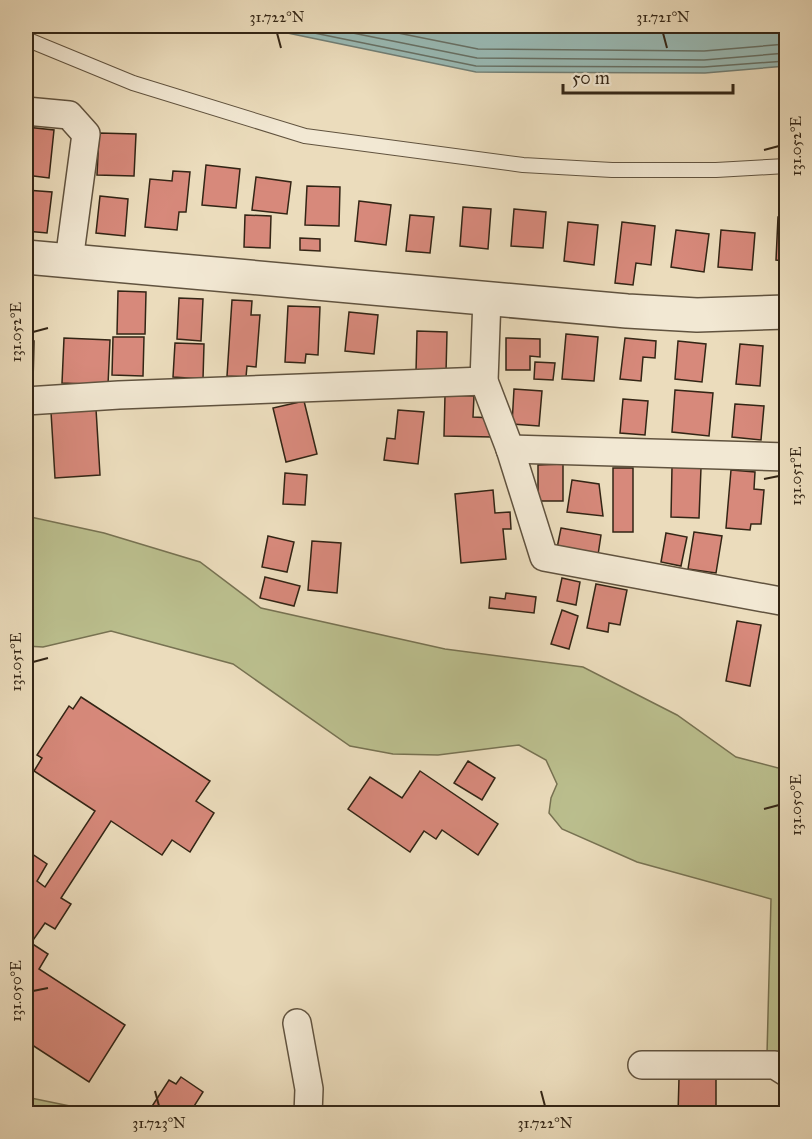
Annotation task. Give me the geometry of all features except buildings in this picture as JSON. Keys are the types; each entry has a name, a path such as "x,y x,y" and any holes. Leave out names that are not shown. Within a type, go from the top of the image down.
{"street":[{"path":"26,111 69,115 87,134 69,261"},
{"path":"26,257 697,315 786,312"},
{"path":"487,298 484,381 510,448 544,557 786,602"},
{"path":"26,401 119,395 484,381"},
{"path":"510,448 786,458"},
{"path":"297,1023 309,1089 308,1113"},
{"path":"642,1065 775,1065 786,1072"}],"lane":[{"path":"26,39 133,83 305,136 411,152 523,165 612,170 716,170 786,166"}],"green space":[{"path":"26,516 104,533 200,562 261,608 445,649 583,667 677,715 736,757 786,770 786,1062 767,1054 771,899 637,862 562,829 549,813 551,798 557,784 546,760 519,745 438,755 393,754 350,746 233,664 111,631 43,647 26,646"},
{"path":"26,1097 104,1113 26,1113"}],"water":[{"path":"262,26 786,26 786,66 705,73 476,72"}]}
